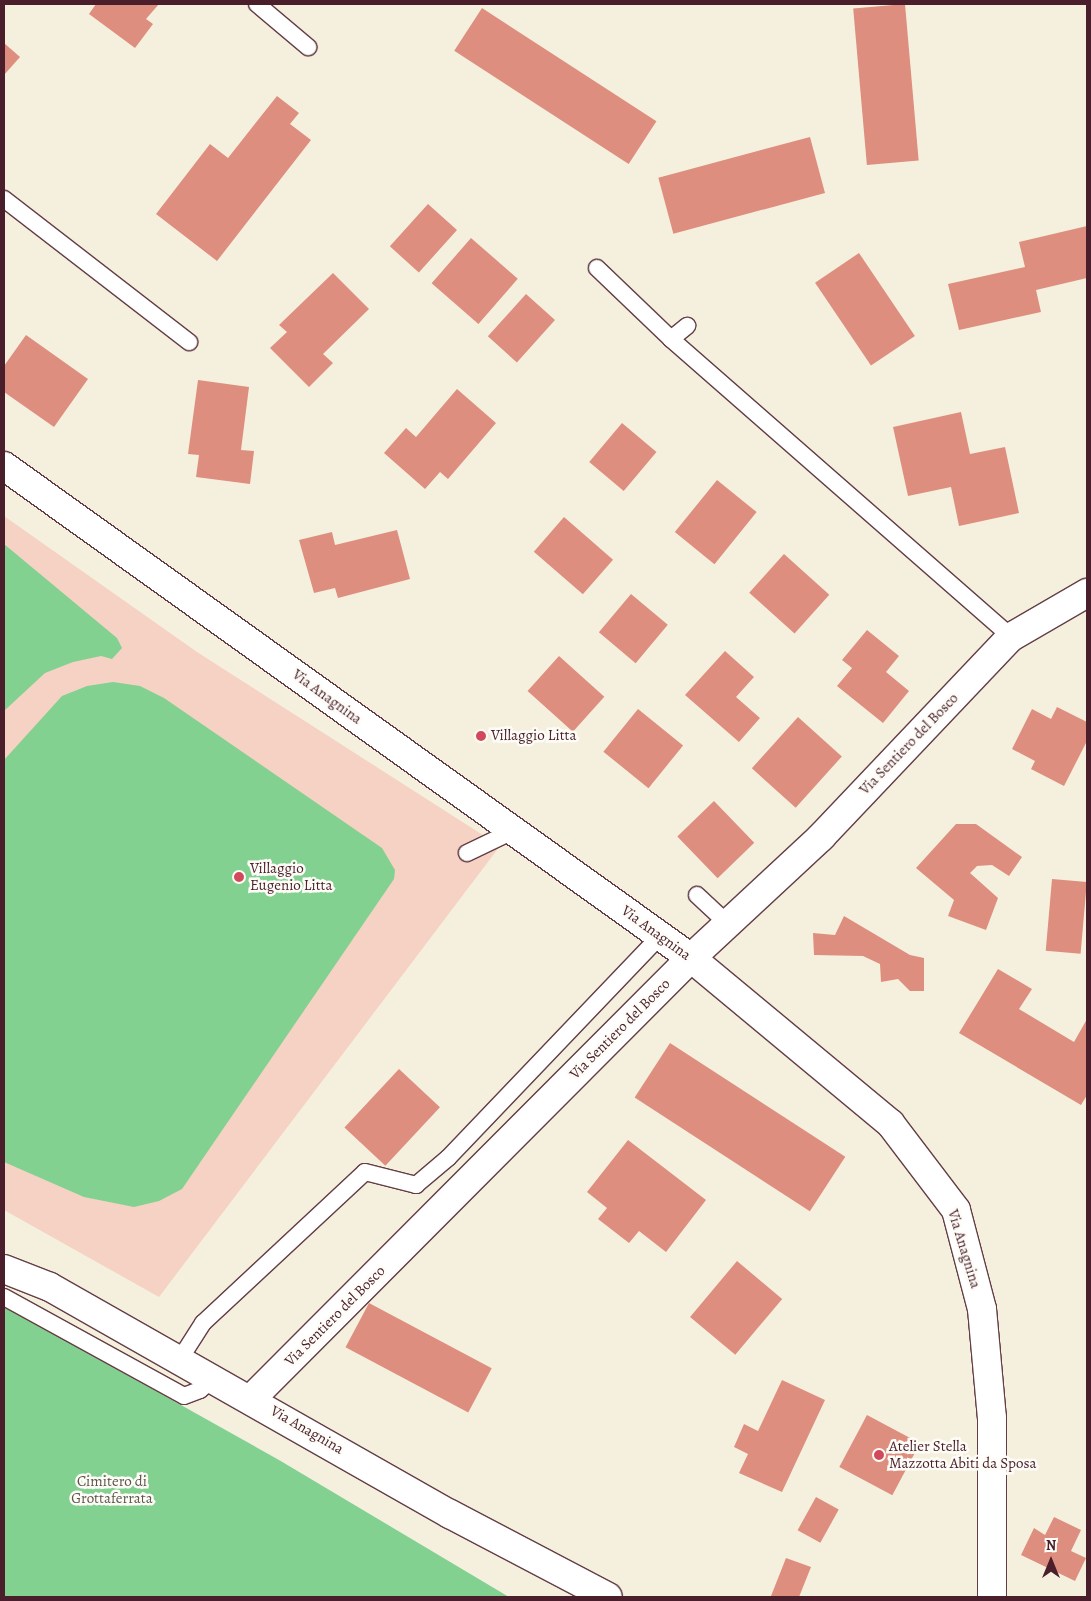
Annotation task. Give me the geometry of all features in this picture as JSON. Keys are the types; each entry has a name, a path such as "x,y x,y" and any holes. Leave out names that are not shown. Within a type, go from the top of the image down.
{"main road":[{"name":"Via Anagnina","path":"4,466 691,958 890,1123 956,1210 982,1309 992,1418 992,1597"},
{"name":"Via Sentiero del Bosco","path":"252,1398 691,958 821,837 1011,637 1087,593"},
{"name":"Via Anagnina","path":"4,1269 50,1287 252,1398 450,1514 608,1597"}],"lane":[{"path":"257,4 308,47"},
{"path":"4,199 189,342"},
{"path":"598,268 672,339 1011,637"},
{"path":"672,339 687,326"},
{"path":"467,853 513,831"},
{"path":"697,895 728,924"},
{"path":"180,1359 203,1323 366,1172 416,1185 448,1158 660,936"},
{"path":"4,1297 184,1396 200,1390 214,1378"}],"shaded area":[{"name":"Villaggio Eugenio Litta","path":"4,516 197,652 500,846 159,1297 4,1210"}],"green space":[{"path":"4,544 117,638 122,648 112,659 101,656 73,662 45,673 4,711"},
{"name":"Villaggio Eugenio Litta","path":"113,682 140,686 164,698 382,848 395,870 394,879 182,1189 159,1201 134,1207 84,1197 4,1162 4,760 62,696 87,686"},
{"name":"Cimitero di Grottaferrata","path":"4,1306 279,1460 509,1597 4,1597"}],"building":[{"path":"96,4 159,4 146,19 153,24 135,48 89,14"},
{"path":"905,4 919,160 867,165 853,9"},
{"path":"482,8 656,121 629,164 454,51"},
{"path":"4,43 20,57 4,75"},
{"path":"277,96 299,113 290,124 311,140 217,261 156,214 210,144 228,158"},
{"path":"810,137 825,193 673,234 658,178"},
{"path":"428,204 457,230 419,272 390,246"},
{"path":"1087,226 1087,278 1036,290 1041,312 959,330 948,284 1025,267 1019,242"},
{"path":"471,238 518,279 478,324 432,283"},
{"path":"859,253 915,336 871,366 815,283"},
{"path":"333,273 369,309 323,354 333,363 309,387 270,348 287,332 279,325"},
{"path":"526,294 555,320 517,362 488,336"},
{"path":"26,335 88,379 54,427 4,392 4,366"},
{"path":"198,380 249,387 241,450 254,451 250,484 196,477 199,455 188,454"},
{"path":"457,389 496,423 448,479 440,472 425,489 384,453 406,428 416,437"},
{"path":"961,412 970,454 1005,447 1019,513 959,526 951,487 908,496 893,427"},
{"path":"622,423 656,452 624,491 589,462"},
{"path":"717,480 757,512 714,564 675,532"},
{"path":"564,517 613,560 583,594 534,552"},
{"path":"397,530 410,579 338,598 335,588 314,593 299,540 332,532 335,545"},
{"path":"784,554 829,595 795,633 749,593"},
{"path":"631,594 668,625 636,663 599,632"},
{"path":"867,630 899,656 886,672 909,691 883,723 837,686 852,668 842,660"},
{"path":"725,651 754,677 736,697 760,718 739,742 685,695"},
{"path":"559,656 604,697 573,732 528,691"},
{"path":"1057,707 1087,722 1087,741 1064,786 1031,769 1035,761 1012,749 1032,709 1051,719"},
{"path":"638,709 683,746 648,788 603,752"},
{"path":"798,717 842,756 796,808 752,768"},
{"path":"714,801 754,843 718,878 677,836"},
{"path":"956,824 976,824 1022,857 1009,876 992,865 977,866 970,873 998,898 986,930 948,916 954,900 916,868"},
{"path":"1052,879 1087,882 1081,954 1046,951"},
{"path":"844,916 910,955 924,958 924,991 910,991 898,979 881,982 880,964 863,956 814,955 813,933 835,935"},
{"path":"998,969 1032,989 1019,1009 1074,1042 1087,1019 1087,1095 1081,1105 959,1033"},
{"path":"670,1043 845,1157 810,1211 635,1098"},
{"path":"399,1069 440,1107 385,1166 344,1128"},
{"path":"628,1140 706,1200 666,1252 639,1231 629,1243 598,1219 607,1208 587,1192"},
{"path":"737,1261 782,1299 735,1355 690,1317"},
{"path":"369,1303 492,1368 468,1412 346,1347"},
{"path":"782,1380 825,1400 782,1492 739,1473 748,1454 734,1447 744,1424 758,1431"},
{"name":"Atelier Stella Mazzotta Abiti da Sposa","path":"867,1415 920,1443 892,1495 839,1467"},
{"path":"816,1497 839,1510 820,1543 798,1530"},
{"path":"1054,1517 1081,1530 1071,1551 1086,1558 1075,1581 1021,1555 1034,1528 1045,1535"},
{"path":"786,1558 811,1567 799,1597 771,1596"}],"place":[{"name":"Villaggio Litta","path":"481,736"},
{"name":"Villaggio Eugenio Litta","path":"239,877"},
{"name":"Atelier Stella Mazzotta Abiti da Sposa","path":"879,1455"}]}
